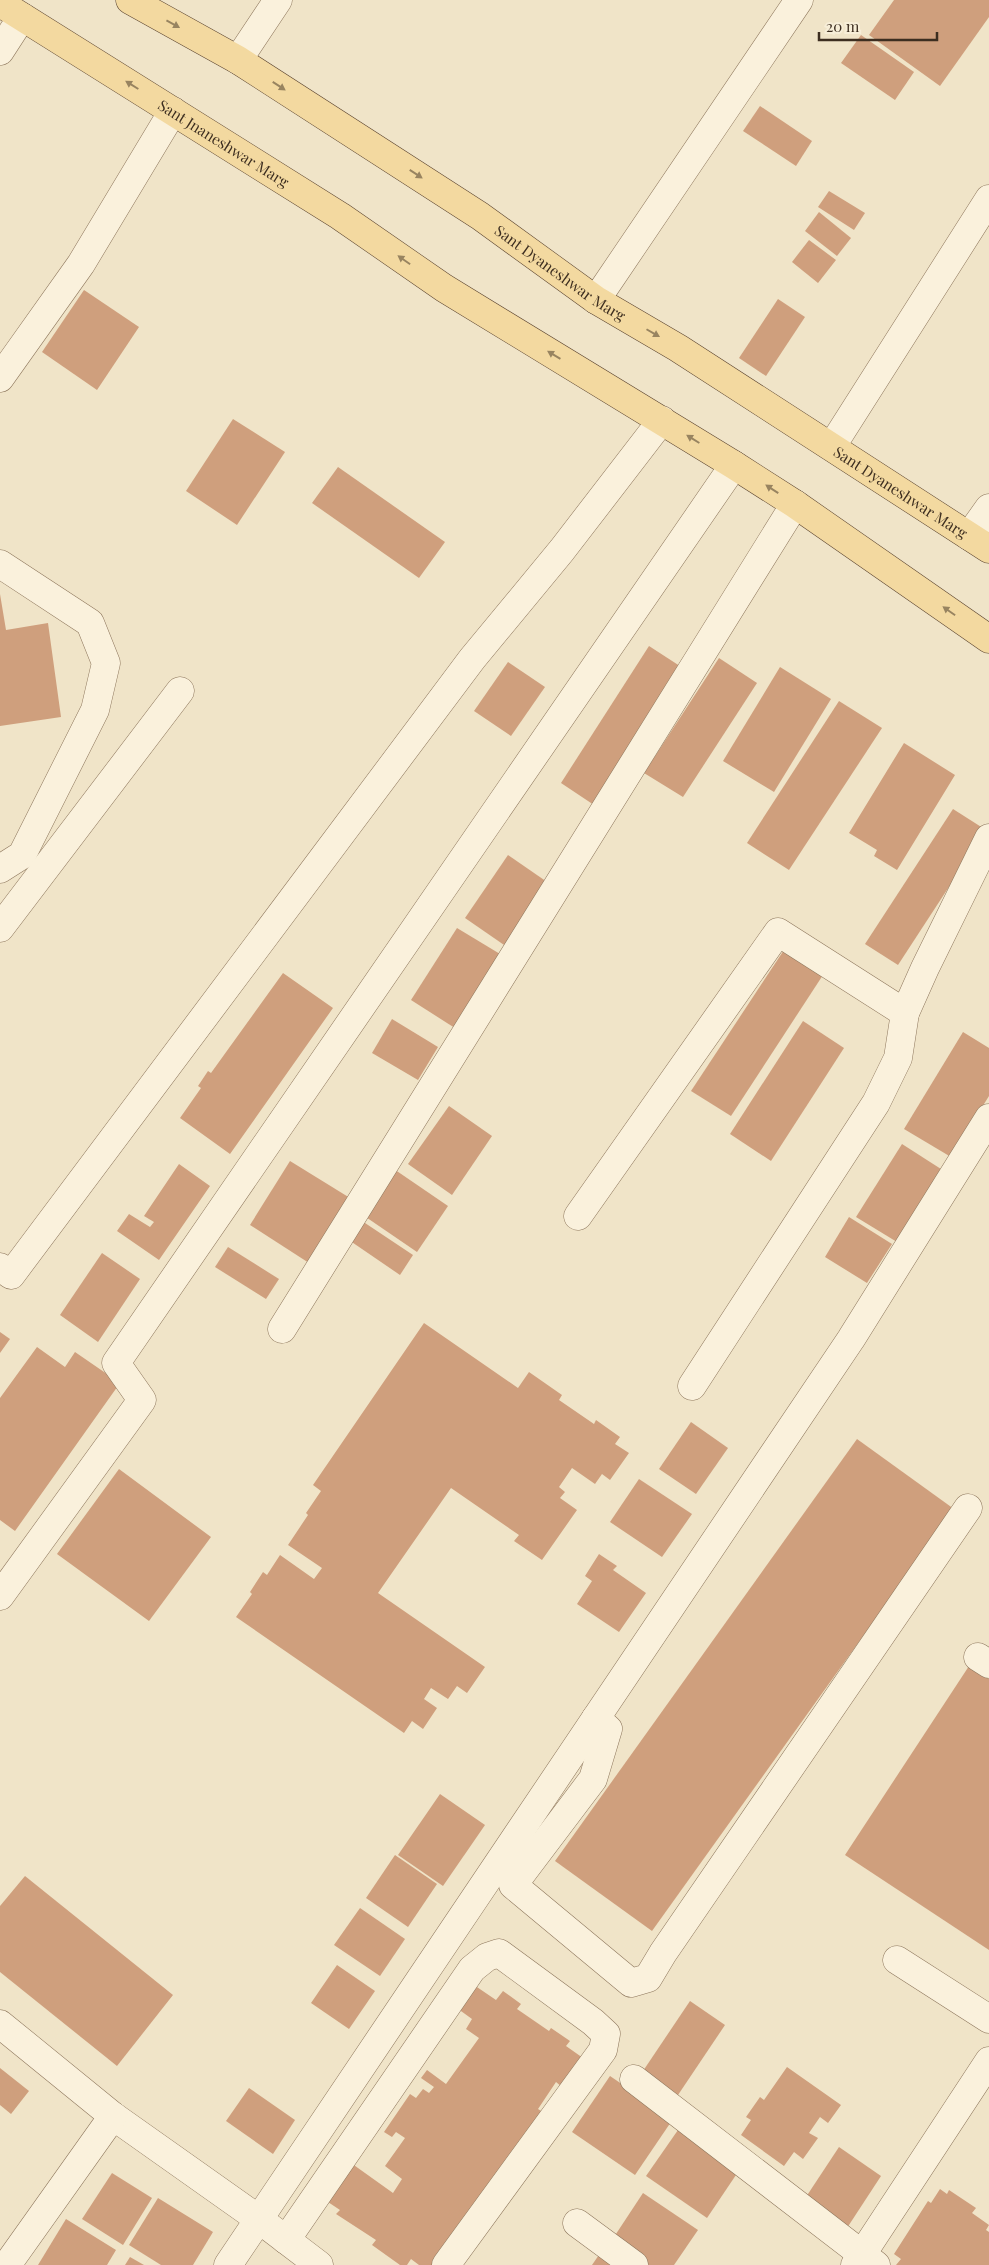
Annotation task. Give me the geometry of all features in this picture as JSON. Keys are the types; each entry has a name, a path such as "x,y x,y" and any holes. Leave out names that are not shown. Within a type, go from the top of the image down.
{"main road":[{"name":"Sant Dyaneshwar Marg","path":"130,0 238,60 480,216 596,300 678,348 979,542"},
{"name":"Sant Jnaneshwar Marg","path":"11,10 340,216 444,288 662,420"},
{"path":"662,420 795,504 989,639"}],"street":[{"path":"238,60 278,0"},
{"path":"596,300 799,0"},
{"path":"0,51 11,10"},
{"path":"0,378 81,264 173,111"},
{"path":"832,446 989,198"},
{"path":"0,1267 11,1275 472,659 562,550 662,420"},
{"path":"0,1596 142,1400 116,1363 734,465"},
{"path":"282,1329 795,504"},
{"path":"979,542 989,508"},
{"path":"0,564 90,623 106,663 95,710 22,854 0,869"},
{"path":"0,928 180,691"},
{"path":"692,1386 876,1103 898,1058 905,1012 989,838"},
{"path":"578,1216 778,932 905,1012"},
{"path":"228,2265 851,1339 989,1118"},
{"path":"596,1718 608,1729 593,1779 514,1885 631,1983 648,1978 663,1953 968,1508"},
{"path":"286,2240 472,1969 487,1958 499,1953 594,2022 606,2034 604,2050 446,2265"},
{"path":"897,1960 989,2018"},
{"path":"0,2024 113,2116 260,2220 319,2265"},
{"path":"634,2079 864,2262 989,2060"},
{"path":"8,2265 113,2116"},
{"path":"577,2223 634,2265"}],"building":[{"path":"894,0 989,0 989,17 940,86 869,35"},
{"path":"861,35 914,72 895,100 841,63"},
{"path":"760,106 812,141 796,166 743,131"},
{"path":"829,191 865,213 854,230 818,207"},
{"path":"819,212 851,238 837,256 805,231"},
{"path":"809,240 836,260 818,283 792,262"},
{"path":"84,290 139,327 97,390 42,352"},
{"path":"778,299 805,317 766,376 739,358"},
{"path":"233,419 285,452 237,525 186,491"},
{"path":"338,467 445,542 419,578 312,503"},
{"path":"0,594 6,630 48,623 61,717 0,726"},
{"path":"649,646 686,670 597,807 561,783"},
{"path":"719,658 757,683 683,797 644,773"},
{"path":"508,662 545,687 511,736 474,711"},
{"path":"780,667 831,699 774,792 723,761"},
{"path":"839,701 882,728 789,870 747,843"},
{"path":"904,743 955,775 897,870 874,856 877,850 849,833"},
{"path":"953,809 986,830 898,965 865,944"},
{"path":"508,855 550,884 507,947 465,918"},
{"path":"457,928 505,957 458,1030 411,1000"},
{"path":"784,950 823,975 731,1116 691,1091"},
{"path":"283,973 333,1008 230,1154 180,1118 201,1088 198,1086 208,1071 211,1073"},
{"path":"392,1019 438,1047 418,1080 372,1053"},
{"path":"803,1021 844,1048 771,1161 730,1134"},
{"path":"963,1032 989,1048 989,1096 951,1157 904,1129"},
{"path":"449,1106 492,1136 452,1195 408,1164"},
{"path":"902,1144 941,1169 897,1242 856,1217"},
{"path":"290,1161 350,1198 309,1263 250,1225"},
{"path":"179,1164 210,1186 159,1260 117,1231 129,1214 150,1227 154,1222 144,1216"},
{"path":"388,1165 448,1206 417,1252 357,1211"},
{"path":"356,1217 413,1255 400,1275 343,1236"},
{"path":"849,1217 892,1244 867,1283 825,1257"},
{"path":"228,1247 279,1279 266,1299 215,1267"},
{"path":"102,1253 140,1279 98,1342 60,1315"},
{"path":"424,1323 518,1388 529,1372 562,1395 559,1400 594,1424 596,1420 620,1437 615,1444 629,1453 610,1480 602,1474 595,1484 572,1468 559,1487 565,1492 560,1498 577,1510 542,1560 514,1541 519,1535 451,1488 378,1593 485,1667 467,1693 457,1686 448,1699 431,1688 424,1699 437,1708 423,1729 412,1721 404,1733 236,1617 252,1594 250,1592 263,1572 267,1575 280,1555 314,1579 322,1568 288,1545 321,1491 313,1485"},
{"path":"0,1332 10,1339 0,1353"},
{"path":"37,1347 65,1367 75,1352 120,1383 15,1531 0,1520 0,1398"},
{"path":"691,1422 728,1448 696,1494 659,1469"},
{"path":"857,1439 954,1509 652,1931 555,1861"},
{"path":"119,1469 211,1537 149,1621 57,1554"},
{"path":"639,1479 692,1514 662,1557 610,1522"},
{"path":"599,1554 617,1566 613,1570 646,1593 619,1632 577,1604 592,1581 585,1576"},
{"path":"969,1666 989,1679 989,1950 845,1855"},
{"path":"440,1794 485,1825 443,1886 398,1855"},
{"path":"395,1855 437,1884 408,1927 366,1898"},
{"path":"25,1876 173,1995 117,2066 0,1972 0,1906"},
{"path":"360,1908 405,1939 380,1976 334,1945"},
{"path":"337,1965 375,1991 349,2029 311,2003"},
{"path":"471,1983 496,2000 503,1991 521,2004 517,2009 549,2031 551,2028 570,2041 566,2046 583,2058 562,2087 556,2082 538,2109 546,2114 439,2265 419,2265 411,2259 407,2265 400,2265 372,2245 376,2240 336,2214 340,2210 325,2200 351,2163 393,2193 402,2179 385,2166 405,2138 396,2132 392,2137 384,2132 410,2094 416,2098 423,2089 429,2093 434,2087 421,2078 427,2070 446,2084 479,2038 466,2029 472,2019 454,2006"},
{"path":"690,2001 725,2025 678,2095 643,2071"},
{"path":"787,2067 841,2105 828,2123 820,2117 809,2133 818,2138 803,2159 794,2152 784,2166 741,2135 751,2120 746,2117 760,2097 764,2100"},
{"path":"0,2068 29,2091 11,2114 0,2105"},
{"path":"610,2076 673,2119 635,2175 572,2132"},
{"path":"249,2088 295,2120 273,2154 226,2121"},
{"path":"678,2130 738,2172 707,2218 646,2176"},
{"path":"839,2147 881,2176 847,2228 804,2200"},
{"path":"112,2173 152,2198 123,2245 82,2219"},
{"path":"940,2189 947,2194 949,2190 976,2208 972,2213 989,2225 986,2230 989,2232 989,2265 896,2265 901,2259 894,2254 928,2201 931,2203"},
{"path":"643,2193 698,2230 674,2265 649,2265 612,2240"},
{"path":"158,2198 213,2232 193,2265 161,2265 129,2245"},
{"path":"66,2219 116,2250 107,2265 38,2265"},
{"path":"603,2249 626,2265 592,2265"},
{"path":"130,2257 144,2265 125,2265"}]}
